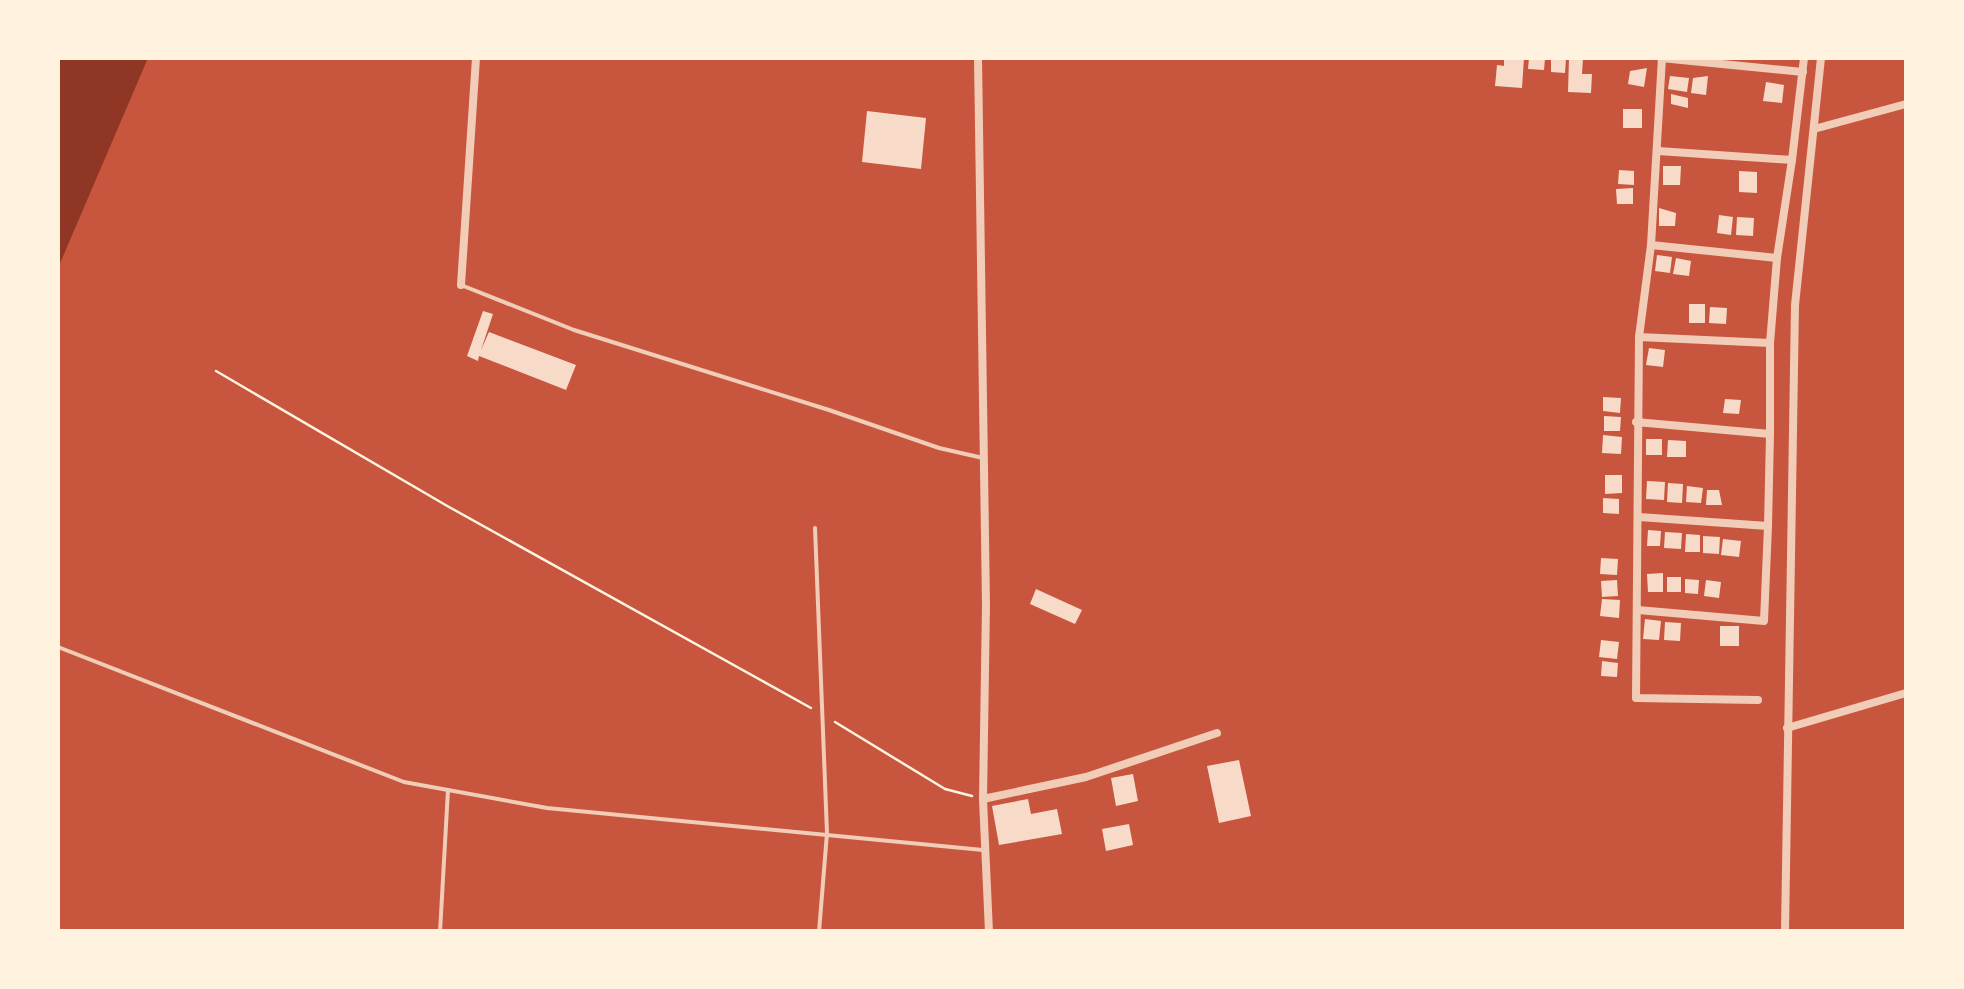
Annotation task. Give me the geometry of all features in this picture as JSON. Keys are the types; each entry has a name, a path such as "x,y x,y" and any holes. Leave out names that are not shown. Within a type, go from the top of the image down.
{"street":[{"path":"461,285 476,58"},
{"path":"978,58 986,605 983,798 989,932"},
{"path":"1758,700 1636,698 1639,337 1651,245 1660,58 1803,72"},
{"path":"1638,610 1764,620 1770,344 1777,258 1804,58"},
{"path":"1786,932 1796,305 1821,58"},
{"path":"1814,129 1906,104"},
{"path":"1658,150 1792,160"},
{"path":"1651,245 1777,258"},
{"path":"1639,337 1770,344"},
{"path":"1636,422 1770,434"},
{"path":"1639,517 1768,526"},
{"path":"1787,728 1906,694"},
{"path":"983,798 1086,777 1217,733"}],"lane":[{"path":"461,285 574,330 939,448 984,458"},
{"path":"815,528 827,833 819,932"},
{"path":"58,646 404,782 547,808 985,850"},
{"path":"440,932 448,790"}],"path":[{"path":"216,371 448,507 822,714 945,789 983,798"}],"shaded area":[{"path":"58,58 148,58 58,268"}],"building":[{"path":"1504,58 1524,58 1522,88 1495,86 1497,65 1504,66"},
{"path":"1529,58 1545,58 1544,70 1528,69"},
{"path":"1551,58 1566,58 1565,73 1551,72"},
{"path":"1569,58 1583,58 1582,74 1592,74 1591,93 1568,92"},
{"path":"1647,68 1644,87 1628,84 1630,71"},
{"path":"1670,76 1689,78 1687,92 1668,89"},
{"path":"1708,76 1706,95 1691,93 1693,78"},
{"path":"1766,82 1784,85 1782,103 1763,101"},
{"path":"1671,94 1688,98 1688,108 1671,104"},
{"path":"1623,109 1642,109 1642,128 1623,128"},
{"path":"867,111 926,118 921,169 862,162"},
{"path":"1663,166 1681,166 1680,185 1663,185"},
{"path":"1619,170 1634,171 1634,185 1618,184"},
{"path":"1739,171 1757,172 1757,193 1739,192"},
{"path":"1633,188 1633,204 1617,204 1616,189"},
{"path":"1659,208 1676,213 1675,226 1659,226"},
{"path":"1719,215 1733,217 1731,235 1717,233"},
{"path":"1737,217 1754,218 1753,236 1736,235"},
{"path":"1657,255 1672,257 1670,273 1655,271"},
{"path":"1676,258 1691,261 1689,276 1673,274"},
{"path":"1689,304 1705,304 1705,323 1689,323"},
{"path":"1710,307 1727,308 1726,324 1709,323"},
{"path":"483,311 493,314 481,350 489,332 576,365 566,390 479,356 478,361 467,356"},
{"path":"1649,348 1665,350 1663,367 1646,365"},
{"path":"1603,397 1621,398 1620,413 1603,411"},
{"path":"1725,399 1741,400 1739,414 1723,413"},
{"path":"1604,416 1621,417 1620,431 1604,431"},
{"path":"1603,435 1622,437 1621,454 1602,453"},
{"path":"1646,439 1662,439 1662,455 1646,455"},
{"path":"1668,440 1686,441 1686,457 1667,457"},
{"path":"1605,475 1622,475 1622,493 1605,494"},
{"path":"1647,481 1665,482 1664,500 1646,499"},
{"path":"1668,483 1683,484 1682,503 1667,502"},
{"path":"1687,486 1703,488 1701,503 1686,502"},
{"path":"1707,490 1719,490 1722,505 1706,505"},
{"path":"1603,498 1619,499 1619,514 1603,513"},
{"path":"1648,530 1661,531 1660,546 1647,546"},
{"path":"1665,532 1682,533 1681,549 1664,548"},
{"path":"1686,534 1700,535 1700,552 1685,552"},
{"path":"1703,536 1720,537 1719,554 1703,553"},
{"path":"1723,539 1741,541 1739,557 1721,555"},
{"path":"1601,558 1618,559 1617,575 1600,574"},
{"path":"1663,573 1663,592 1648,592 1647,574"},
{"path":"1667,577 1681,577 1681,592 1667,592"},
{"path":"1685,579 1699,580 1698,594 1685,593"},
{"path":"1617,580 1618,596 1602,597 1601,581"},
{"path":"1706,580 1721,582 1719,598 1704,596"},
{"path":"1036,589 1082,610 1075,624 1030,604"},
{"path":"1602,599 1620,600 1619,618 1600,616"},
{"path":"1645,619 1661,621 1659,640 1643,639"},
{"path":"1665,622 1681,623 1680,641 1664,640"},
{"path":"1720,626 1739,626 1739,646 1720,646"},
{"path":"1601,640 1619,642 1617,659 1599,657"},
{"path":"1602,661 1618,663 1617,677 1601,676"},
{"path":"1239,760 1251,816 1219,823 1207,766"},
{"path":"1133,774 1138,801 1116,806 1111,778"},
{"path":"1028,799 1031,814 1057,809 1062,834 999,845 992,806"},
{"path":"1129,824 1133,845 1106,851 1102,829"}]}
